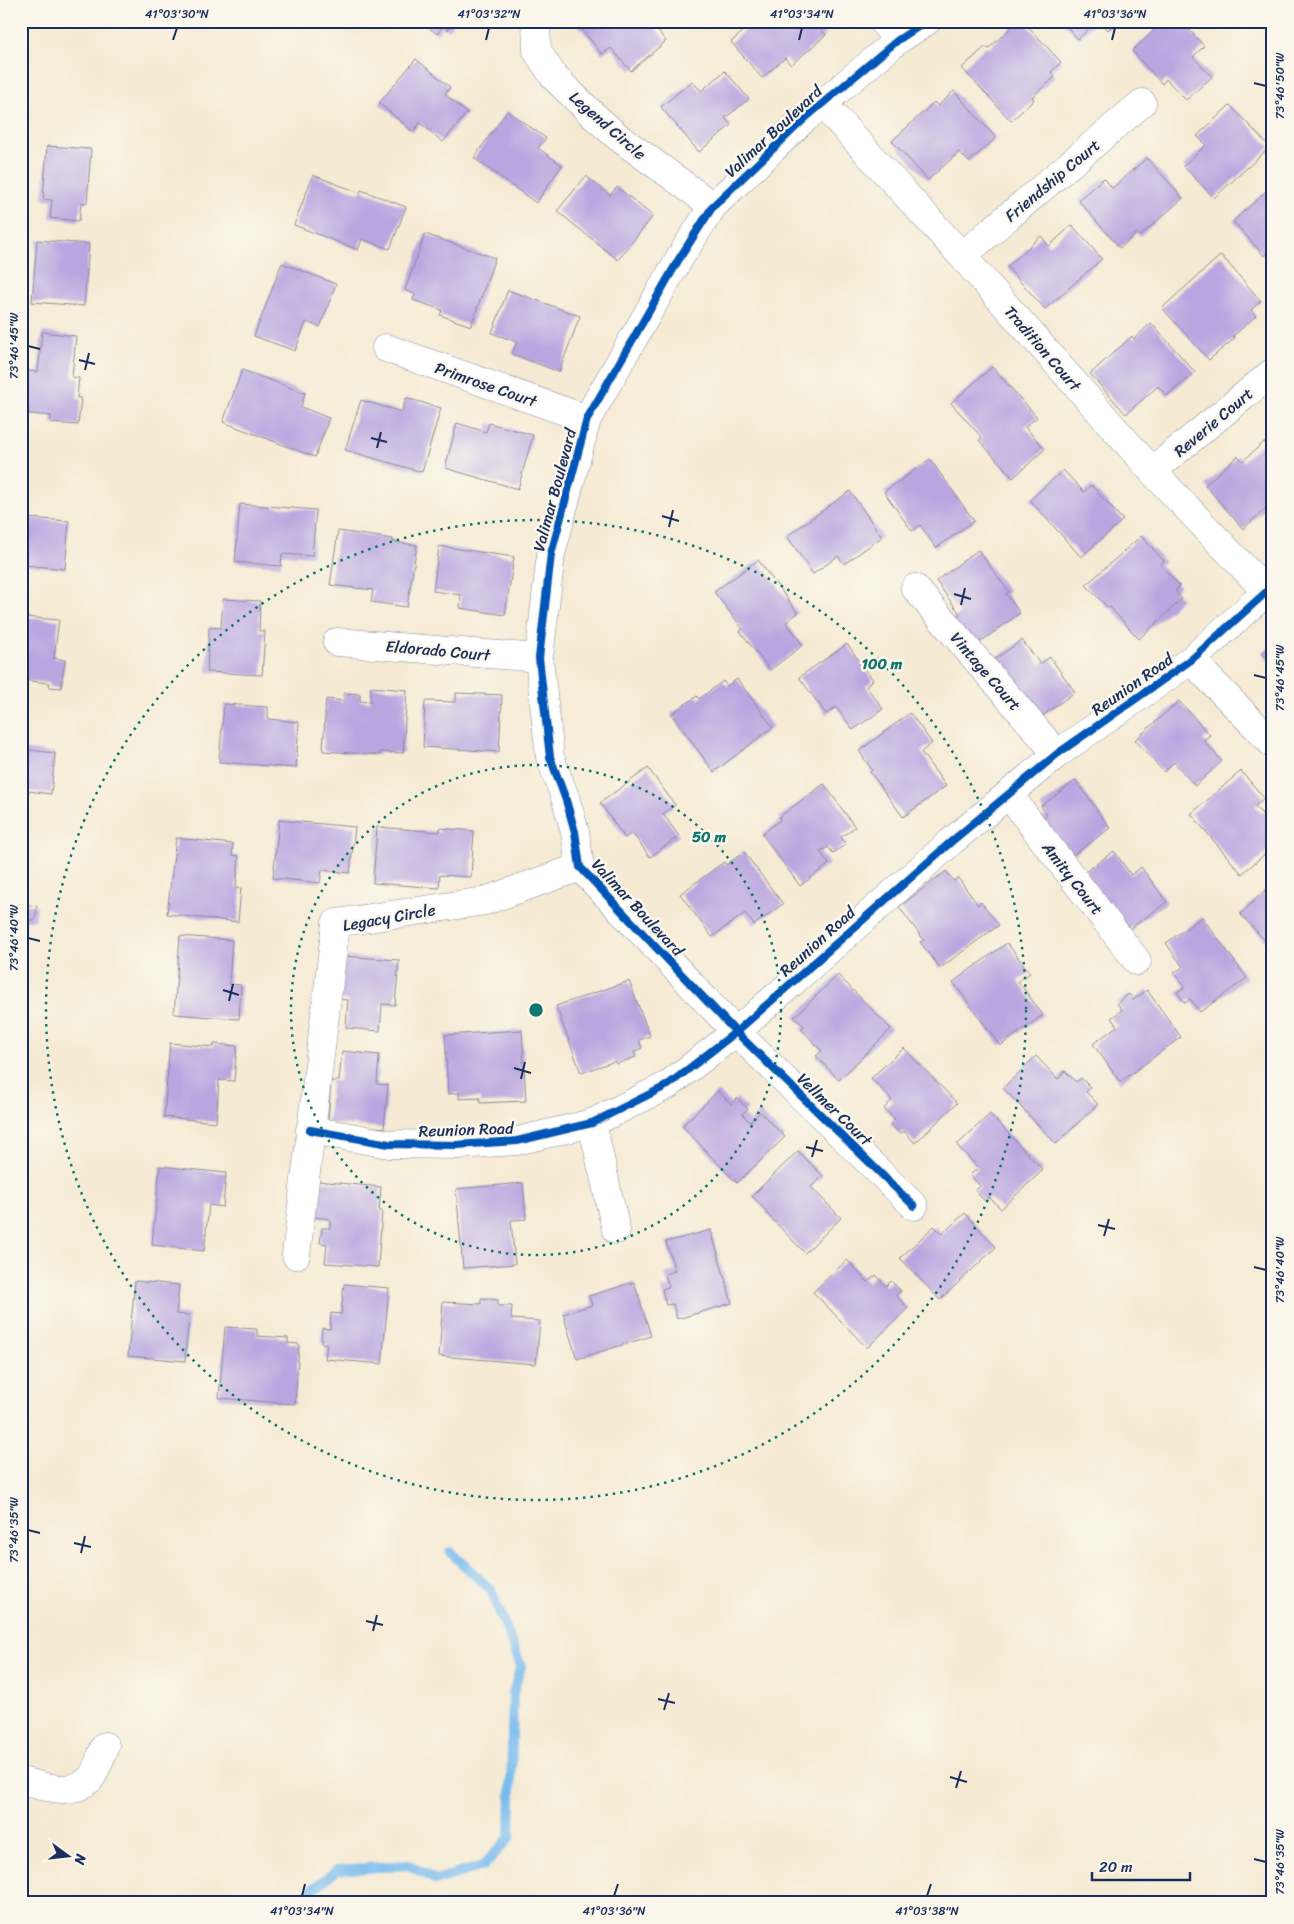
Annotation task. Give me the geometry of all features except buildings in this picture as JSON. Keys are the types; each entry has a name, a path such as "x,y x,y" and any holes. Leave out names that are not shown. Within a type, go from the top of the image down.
{"street":[{"name":"Legend Circle","path":"536,21 537,51 554,77 618,138 713,206"},
{"name":"Valimar Boulevard","path":"736,1032 580,867 575,832 566,800 550,757 539,658 551,554 587,419 679,259 713,206 822,103 890,30 927,21"},
{"name":"Tradition Court","path":"822,103 962,256 1152,472 1269,588"},
{"name":"Friendship Court","path":"962,256 1142,103"},
{"name":"Primrose Court","path":"386,348 587,419"},
{"name":"Reverie Court","path":"1152,472 1273,372"},
{"name":"Vintage Court","path":"915,588 1057,754"},
{"name":"Reunion Road","path":"310,1130 389,1144 456,1145 517,1141 592,1123 668,1085 736,1032 952,841 1057,754 1191,660 1269,588"},
{"name":"Eldorado Court","path":"337,642 539,658"},
{"path":"1191,660 1273,744"},
{"name":"Amity Court","path":"1009,795 1137,961"},
{"name":"Legacy Circle","path":"310,1130 336,923 485,901 580,867"},
{"name":"Vellmer Court","path":"736,1032 914,1206"},
{"path":"592,1123 616,1230"},
{"path":"296,1255 310,1130"},
{"path":"21,1781 49,1788 73,1789 90,1779 105,1746"}],"waterway":[{"path":"295,1903 337,1870 409,1865 436,1880 483,1866 510,1837 513,1693 521,1666 491,1590 450,1552"}],"cycle path":[{"path":"914,1206 736,1032 580,867 575,832 566,800 550,757 539,658 551,554 587,419 679,259 713,206 804,119 898,40 927,21"},
{"path":"310,1130 389,1144 457,1145 517,1141 592,1123 668,1085 736,1032 952,841 1057,754 1191,660 1273,586"}]}
